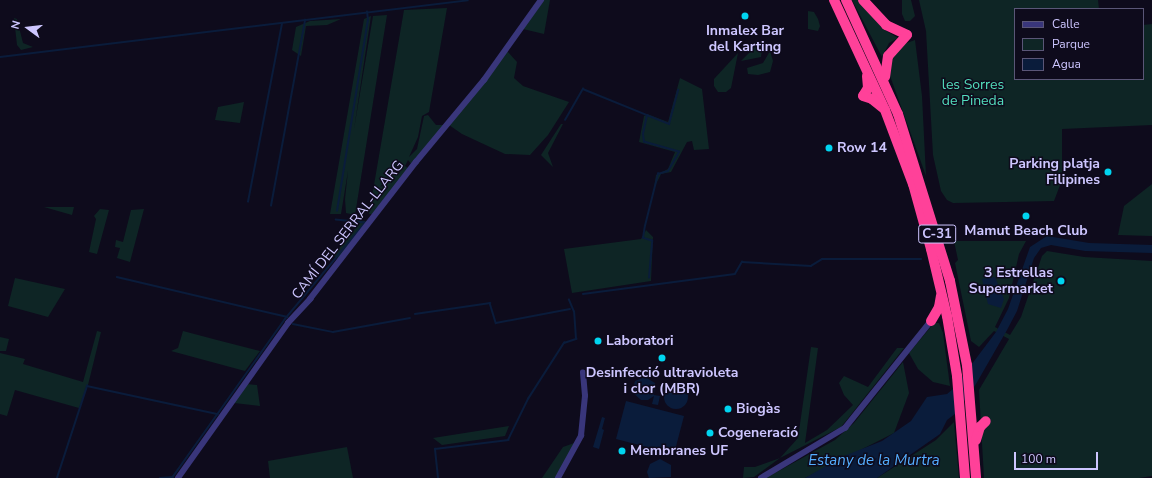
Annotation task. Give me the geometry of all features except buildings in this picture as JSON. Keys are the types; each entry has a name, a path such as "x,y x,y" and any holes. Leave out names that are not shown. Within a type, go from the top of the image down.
{"highway":[{"name":"C-31","path":"834,0 867,67 913,184 940,284 957,376 965,478"},
{"name":"C-31","path":"846,0 885,79 910,146 941,246 967,365 976,478"},
{"path":"863,0 886,25 907,35 888,56 885,79"},
{"path":"867,67 868,88 863,96 872,99 884,110"},
{"path":"931,321 940,304 940,284"},
{"path":"931,321 938,320 942,322 950,338"}],"street":[{"name":"CAMÍ DEL SERRAL-LLARG","path":"178,478 288,323 310,299 416,162 484,80 541,0"},
{"path":"761,478 845,428 931,321"},
{"path":"558,478 581,436 585,396 583,373"}],"green space":[{"path":"544,0 550,0 544,34 523,29"},
{"path":"852,0 861,0 883,29 898,38 889,43 882,57"},
{"path":"902,0 911,0 915,16 910,21 905,21 902,14"},
{"name":"les Sorres de Pineda","path":"919,0 1098,0 1099,8 1014,8 1014,80 1144,80 1144,25 1152,24 1152,125 1062,129 1062,180 1054,201 953,203 947,200 941,191 933,155 926,31"},
{"path":"447,8 429,112 422,116 418,137 409,157 417,149 424,116 428,115 436,125 444,125 412,165 408,160 405,166 408,168 374,214 369,214 404,10"},
{"path":"808,11 814,12 818,19 820,26 818,31 808,29"},
{"path":"387,15 355,215 346,213 345,199 348,171 341,214 330,214 364,19 371,16 354,129 373,16"},
{"path":"14,18 17,19 23,43 33,47 21,50 17,45"},
{"path":"341,19 327,25 306,26 301,56 292,50 296,27 310,21"},
{"path":"915,40 922,96 926,176 889,73 890,60 904,44"},
{"path":"755,47 762,49 761,57 741,61"},
{"path":"507,51 517,62 514,78 523,86 569,102 548,135 530,155 505,154 462,134 449,125"},
{"path":"770,51 773,61 770,72 758,75 748,74 747,68 763,63"},
{"path":"738,53 731,88 726,92 718,92 714,86 714,79"},
{"path":"680,78 702,89 709,149 694,150 692,141 687,142 671,172 661,174 654,188 656,175 668,169 675,152 639,142 644,116 647,114 668,122"},
{"path":"244,102 240,123 215,120 218,107"},
{"path":"561,124 563,124 548,153 553,167 541,155"},
{"path":"1152,184 1152,236 1118,235 1124,206"},
{"path":"44,207 74,207 72,215"},
{"path":"100,209 109,210 97,254 89,252 96,219 94,216"},
{"path":"144,209 130,262 117,258 120,248 115,247 116,240 123,242 131,210"},
{"path":"349,219 366,221 339,258 333,256 358,225 345,223"},
{"path":"646,230 653,237 651,281 572,293 564,249 641,239"},
{"path":"954,241 1026,241 1019,254 1009,298 995,327 1010,335 1021,317 1042,256 1047,251 1084,257 1152,261 1152,476 1139,478 984,478 979,390 1009,339 994,331 979,347 971,341 955,263 958,260"},
{"path":"15,278 65,289 48,317 8,306"},
{"path":"934,323 939,323 943,333 950,386 933,382 918,369 909,353"},
{"path":"97,331 101,332 88,385 79,408 15,390 7,416 0,414 0,353 25,359 23,364 83,382"},
{"path":"183,331 260,351 245,371 171,351 178,348"},
{"path":"0,337 9,339 6,351 0,351"},
{"path":"811,347 818,348 805,443 827,430 853,405 844,395 839,383 844,376 868,387 897,348 904,348 841,427 780,458 798,438"},
{"path":"903,362 909,393 894,433 805,478 766,478 835,440 854,423"},
{"path":"247,384 257,385 260,406 234,403"},
{"path":"954,422 959,478 877,478 936,440"},
{"path":"509,426 505,436 442,445 433,438"},
{"path":"577,442 555,478 542,478 563,447"},
{"path":"347,447 353,478 270,478 268,461"},
{"path":"780,458 754,477 743,478 744,467 755,467"}],"water":[{"name":"Estany de la Murtra","path":"1047,236 1089,243 1152,245 1152,253 1085,251 1051,245 1041,248 1034,258 1017,311 1007,330 976,384 955,414 947,420 940,434 877,478 805,478 844,456 882,441 911,421 927,397 947,394 953,389 996,332 1008,309 1030,247"},
{"path":"995,277 1004,299 1001,308 988,304 982,279"},
{"path":"645,377 655,383 654,395 660,396 658,405 652,404 654,396 648,400 641,400 632,392 635,381"},
{"path":"676,385 684,389 688,397 684,405 676,409 668,405 664,397 668,389"},
{"path":"626,401 684,416 674,454 616,439"},
{"path":"602,417 605,418 602,429 604,430 599,449 593,447"},
{"path":"660,459 671,465 671,477 649,478 647,472 650,464"}],"waterway":[{"path":"0,57 468,0"},
{"path":"337,211 368,20 367,12"},
{"path":"271,206 305,20"},
{"path":"248,202 282,24"},
{"path":"565,120 583,89 647,115"},
{"path":"649,278 652,241 643,238 645,226 658,174 668,171 679,152 644,142 643,134 647,115 669,124 678,90"},
{"path":"172,478 285,319 365,223 336,220"},
{"path":"583,294 735,274 742,262 811,266 822,259 921,259"},
{"path":"117,277 287,317"},
{"path":"438,478 435,449 508,440 528,399 564,343 576,339 574,312 569,300"},
{"path":"415,314 490,303 496,323 570,309"},
{"path":"293,324 333,332 410,318"},
{"path":"57,478 87,386 218,414"},
{"path":"160,478 173,477"}],"place":[{"name":"Inmalex Bar del Karting","path":"745,16"},
{"name":"Row 14","path":"829,148"},
{"name":"Parking platja Filipines","path":"1108,172"},
{"name":"Mamut Beach Club","path":"1026,216"},
{"name":"3 Estrellas Supermarket","path":"1061,281"},
{"name":"Laboratori","path":"598,341"},
{"name":"Desinfecció ultravioleta i clor (MBR)","path":"662,358"},
{"name":"Biogàs","path":"728,409"},
{"name":"Cogeneració","path":"710,433"},
{"name":"Membranes UF","path":"622,451"}]}
